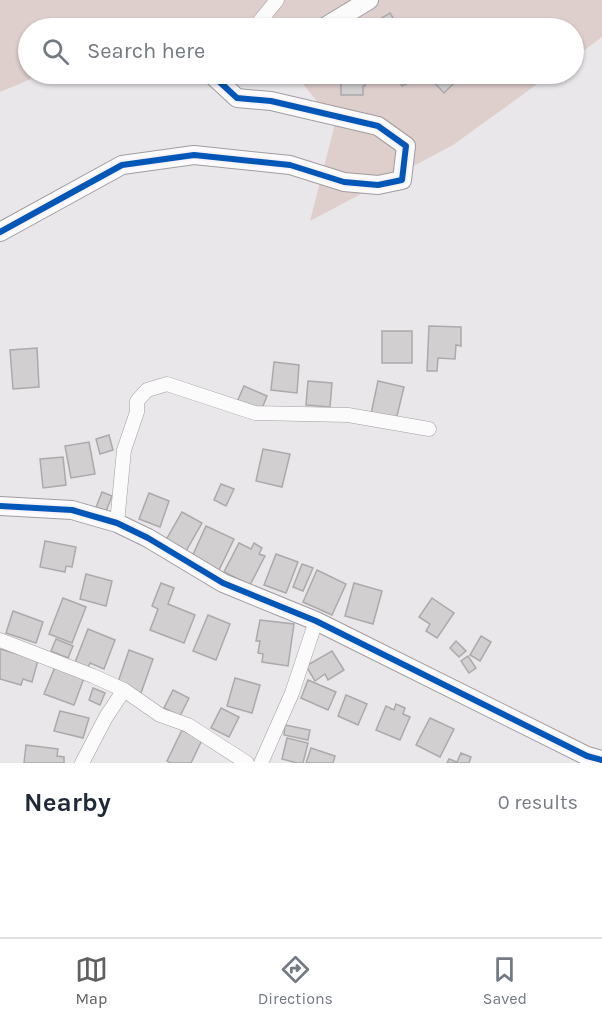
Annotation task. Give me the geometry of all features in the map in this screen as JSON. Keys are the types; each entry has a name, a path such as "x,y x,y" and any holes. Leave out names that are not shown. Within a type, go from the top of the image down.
{"street":[{"path":"262,18 277,0"},
{"path":"339,18 369,0"},
{"path":"0,232 122,165 194,155 290,165 344,182 378,185 402,180 406,146 378,126 271,101 237,98 222,84"},
{"path":"117,523 124,450 137,412 137,401 147,390 167,384 255,413 348,414 429,429"},
{"path":"0,506 72,510 117,523 148,538 223,583 316,621 587,756 602,760"},
{"path":"261,763 292,693 316,621"},
{"path":"0,640 124,690 160,715 188,725 247,763"},
{"path":"82,763 106,717 124,690"}],"shaded area":[{"path":"0,0 602,0 602,37 584,50 584,18 18,18 19,84 0,92"},
{"path":"303,84 537,84 453,145 310,221 335,124"}],"building":[{"path":"390,13 393,18 382,18"},
{"path":"341,84 365,84 363,95 341,95"},
{"path":"436,84 453,84 444,93"},
{"path":"429,326 461,327 461,346 456,345 455,359 438,358 437,371 427,371"},
{"path":"382,331 412,331 412,363 382,363"},
{"path":"37,348 39,387 13,389 10,350"},
{"path":"274,362 299,365 297,393 271,390"},
{"path":"308,381 332,383 330,407 306,405"},
{"path":"378,381 404,387 396,420 371,414"},
{"path":"244,386 267,396 261,411 237,402"},
{"path":"109,435 113,450 100,454 96,439"},
{"path":"89,442 95,474 71,478 65,446"},
{"path":"263,449 290,454 282,487 256,481"},
{"path":"63,457 66,485 43,488 40,459"},
{"path":"221,484 234,489 226,506 214,500"},
{"path":"102,492 112,496 105,514 95,510"},
{"path":"149,493 169,501 160,527 139,519"},
{"path":"182,512 202,523 186,551 166,540"},
{"path":"206,526 234,539 218,572 191,559"},
{"path":"45,541 76,547 72,567 66,566 65,572 40,567"},
{"path":"239,543 251,549 254,543 262,548 259,554 265,556 250,585 224,572"},
{"path":"276,554 298,562 286,593 264,585"},
{"path":"302,564 313,568 303,591 293,587"},
{"path":"317,570 346,584 332,615 303,602"},
{"path":"86,574 112,581 106,606 80,599"},
{"path":"161,583 174,588 168,604 195,615 184,643 150,630 158,609 152,606"},
{"path":"354,583 382,591 373,624 345,616"},
{"path":"63,598 86,607 72,643 49,634"},
{"path":"432,598 454,613 437,638 426,631 430,624 419,617"},
{"path":"13,611 43,622 36,643 6,633"},
{"path":"208,615 230,624 216,660 193,651"},
{"path":"260,620 294,624 288,666 262,662 263,654 258,653 260,641 256,641"},
{"path":"88,629 115,640 104,669 90,663 87,670 74,665"},
{"path":"481,636 491,642 480,661 470,655"},
{"path":"56,639 73,646 68,658 51,651"},
{"path":"456,641 466,651 459,657 450,648"},
{"path":"0,649 38,660 32,682 23,679 21,685 0,679"},
{"path":"129,650 153,659 141,693 117,685"},
{"path":"332,651 344,670 328,680 325,674 315,681 306,666"},
{"path":"468,656 476,668 469,673 461,661"},
{"path":"55,667 84,678 74,705 44,694"},
{"path":"235,678 260,685 252,713 227,706"},
{"path":"308,680 336,692 328,710 301,698"},
{"path":"93,688 105,693 100,705 89,700"},
{"path":"173,690 189,698 180,716 164,708"},
{"path":"346,695 367,704 358,725 338,716"},
{"path":"396,704 405,708 403,714 410,717 400,740 376,730 386,706 394,710"},
{"path":"221,708 239,717 229,737 211,728"},
{"path":"60,711 89,718 83,738 54,731"},
{"path":"430,718 454,729 440,757 416,745"},
{"path":"285,725 310,730 308,740 284,735"},
{"path":"182,730 202,740 191,763 171,763 167,761"},
{"path":"287,738 308,743 303,763 282,759"},
{"path":"26,745 58,749 57,756 64,757 64,763 24,763"},
{"path":"311,748 335,756 333,763 306,763"},
{"path":"461,753 471,757 469,763 447,763 449,759 457,762"}],"cycle path":[{"path":"0,232 122,165 194,155 290,165 344,182 378,185 402,180 406,146 378,126 271,101 237,98 222,84"},
{"path":"0,506 72,510 117,523 148,538 223,583 316,621 587,756 602,760"}]}
